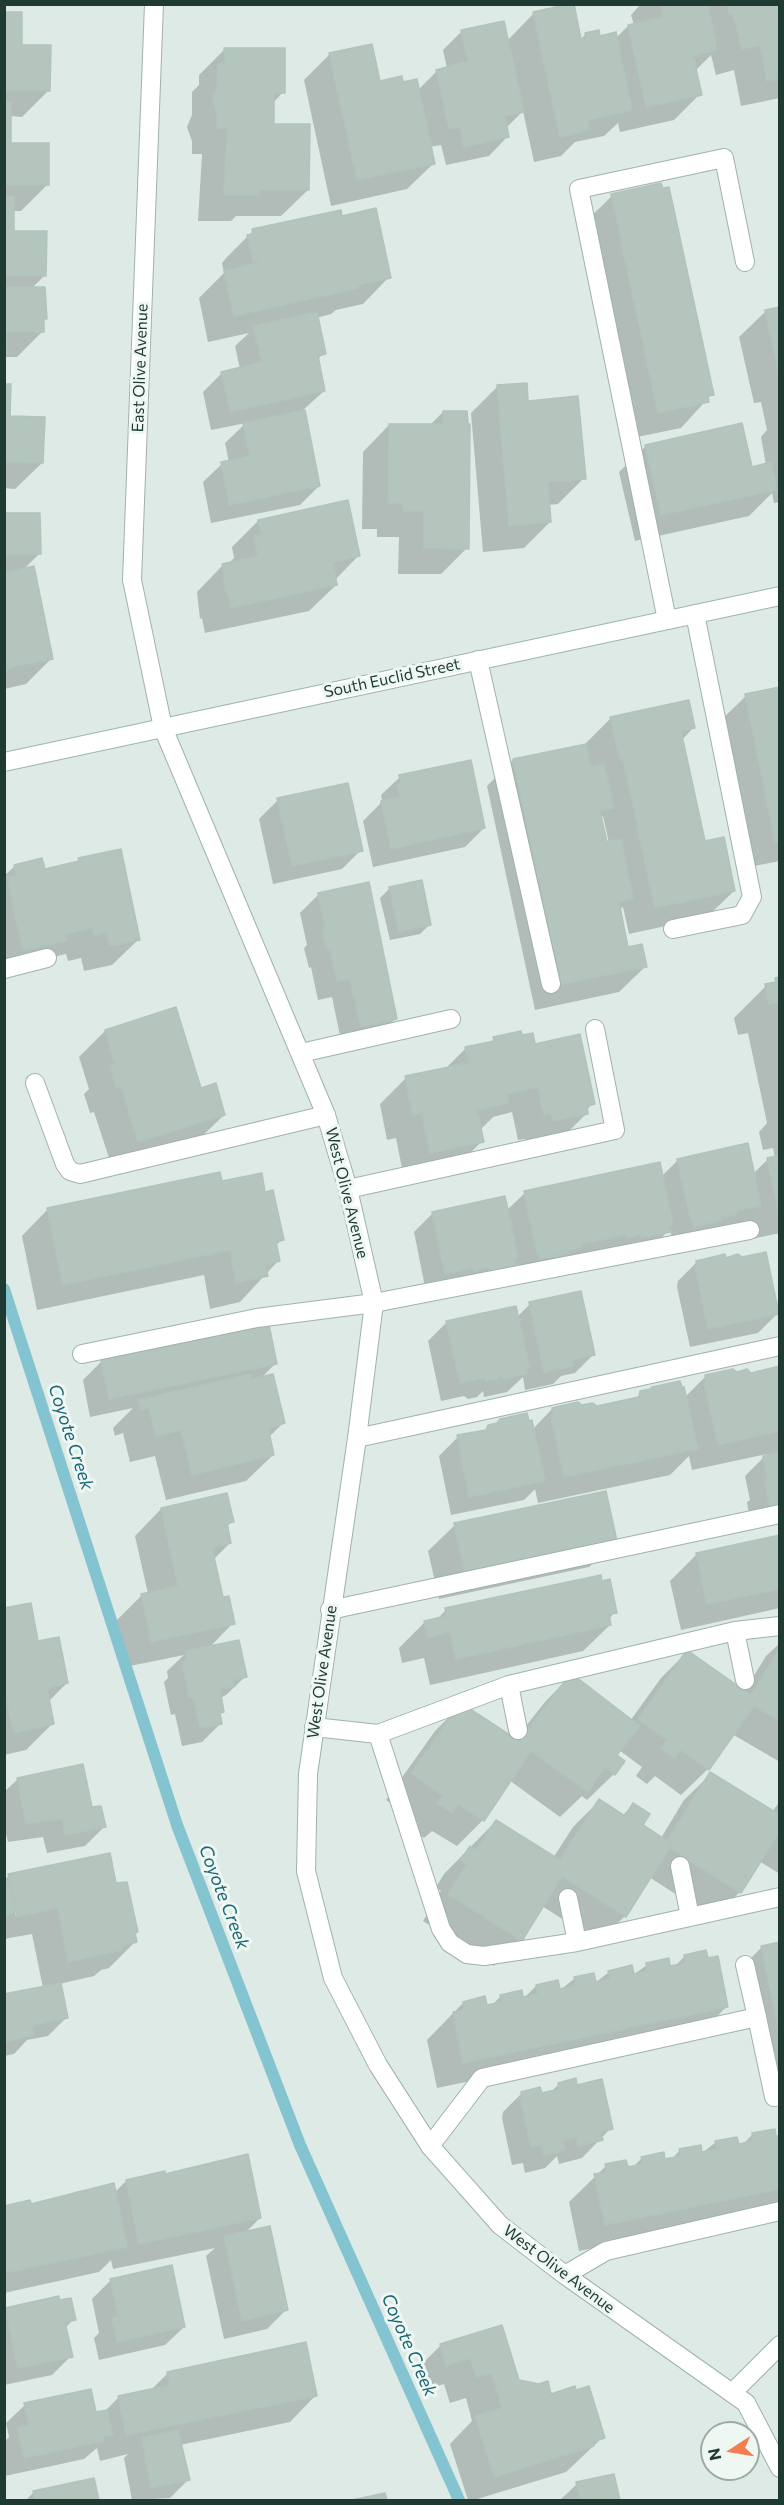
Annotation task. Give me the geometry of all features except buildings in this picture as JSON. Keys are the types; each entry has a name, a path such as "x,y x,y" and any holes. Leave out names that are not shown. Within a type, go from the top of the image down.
{"street":[{"name":"East Olive Avenue","path":"154,4 132,580 163,728"},
{"path":"667,620 579,189 724,158 746,262"},
{"name":"South Euclid Street","path":"4,762 780,596"},
{"path":"673,929 742,915 752,897 695,614"},
{"path":"478,660 550,984"},
{"name":"West Olive Avenue","path":"163,728 326,1114 348,1189 374,1303 308,1774 306,1871 333,1978 378,2065 430,2146 500,2225 565,2275 746,2403 780,2468"},
{"path":"4,969 47,958"},
{"path":"301,1053 451,1020"},
{"path":"348,1189 615,1130 595,1029"},
{"path":"35,1083 65,1164 70,1171 80,1174 326,1114"},
{"path":"82,1354 257,1318 374,1303 750,1230"},
{"path":"357,1437 780,1346"},
{"path":"330,1610 780,1514"},
{"path":"314,1727 378,1734 509,1685 735,1631 780,1626"},
{"path":"735,1631 745,1680"},
{"path":"509,1685 518,1730"},
{"path":"378,1734 441,1929 450,1943 467,1954 484,1956 577,1942 780,1896"},
{"path":"680,1866 690,1917"},
{"path":"568,1898 577,1942"},
{"path":"745,1965 774,2097 780,2096"},
{"path":"430,2146 482,2078 756,2017"},
{"path":"565,2275 606,2251 780,2211"},
{"path":"732,2393 780,2345"}],"waterway":[{"name":"Coyote Creek","path":"4,1289 177,1825 300,2145 459,2500"}]}
